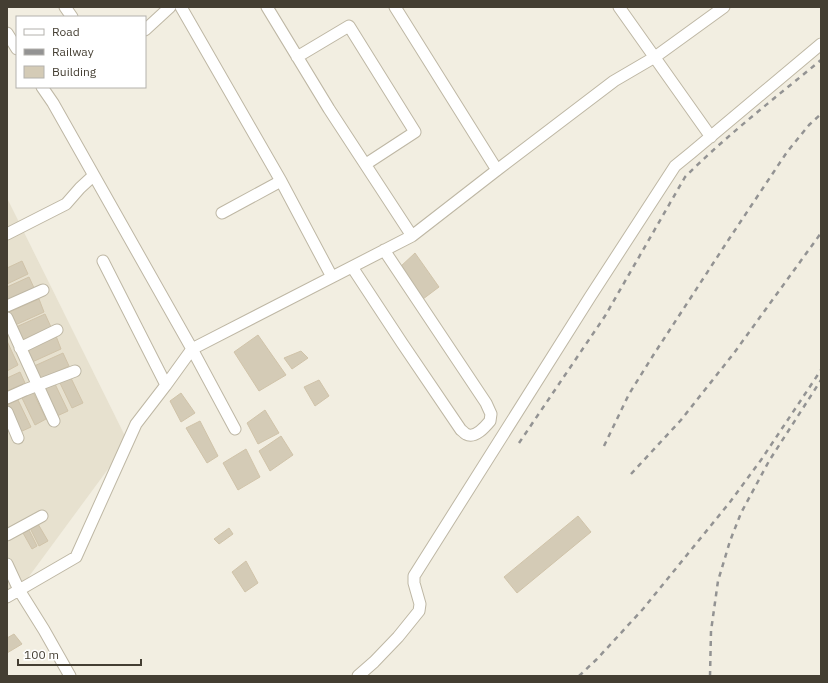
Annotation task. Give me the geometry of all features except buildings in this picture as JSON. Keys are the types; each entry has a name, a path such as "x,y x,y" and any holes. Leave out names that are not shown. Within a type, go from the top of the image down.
{"street":[{"path":"65,7 71,16"},
{"path":"146,29 170,7"},
{"path":"181,7 280,181 332,277"},
{"path":"267,7 329,109 412,236"},
{"path":"395,7 497,170"},
{"path":"619,7 710,137"},
{"path":"7,597 76,557 136,424 192,349 412,236 614,81 655,57 724,7"},
{"path":"298,57 349,26 415,132 366,164"},
{"path":"7,34 16,48"},
{"path":"358,676 398,637 420,611 414,576 590,297 675,166 821,44"},
{"path":"43,88 53,103 236,429"},
{"path":"7,234 66,204 93,176"},
{"path":"222,213 280,181"},
{"path":"352,267 461,430 467,434 474,435 490,421 490,414 486,404 384,250"},
{"path":"103,261 166,385"},
{"path":"7,306 43,290"},
{"path":"8,325 54,421"},
{"path":"20,348 57,330"},
{"path":"7,398 75,371"},
{"path":"7,412 18,438"},
{"path":"7,535 42,516"},
{"path":"7,564 10,578 44,630 70,676"}],"shaded area":[{"path":"7,198 128,442 19,590 7,595"}],"railway":[{"path":"519,443 605,316 685,177 734,132 821,60"},
{"path":"604,446 629,394 729,239 787,152 809,125 821,114"},
{"path":"631,474 681,420 734,353 821,233"},
{"path":"579,676 597,659 643,609 730,502 761,460 821,370"},
{"path":"710,676 711,631 718,581 730,541 741,513 769,461 821,380"}]}
